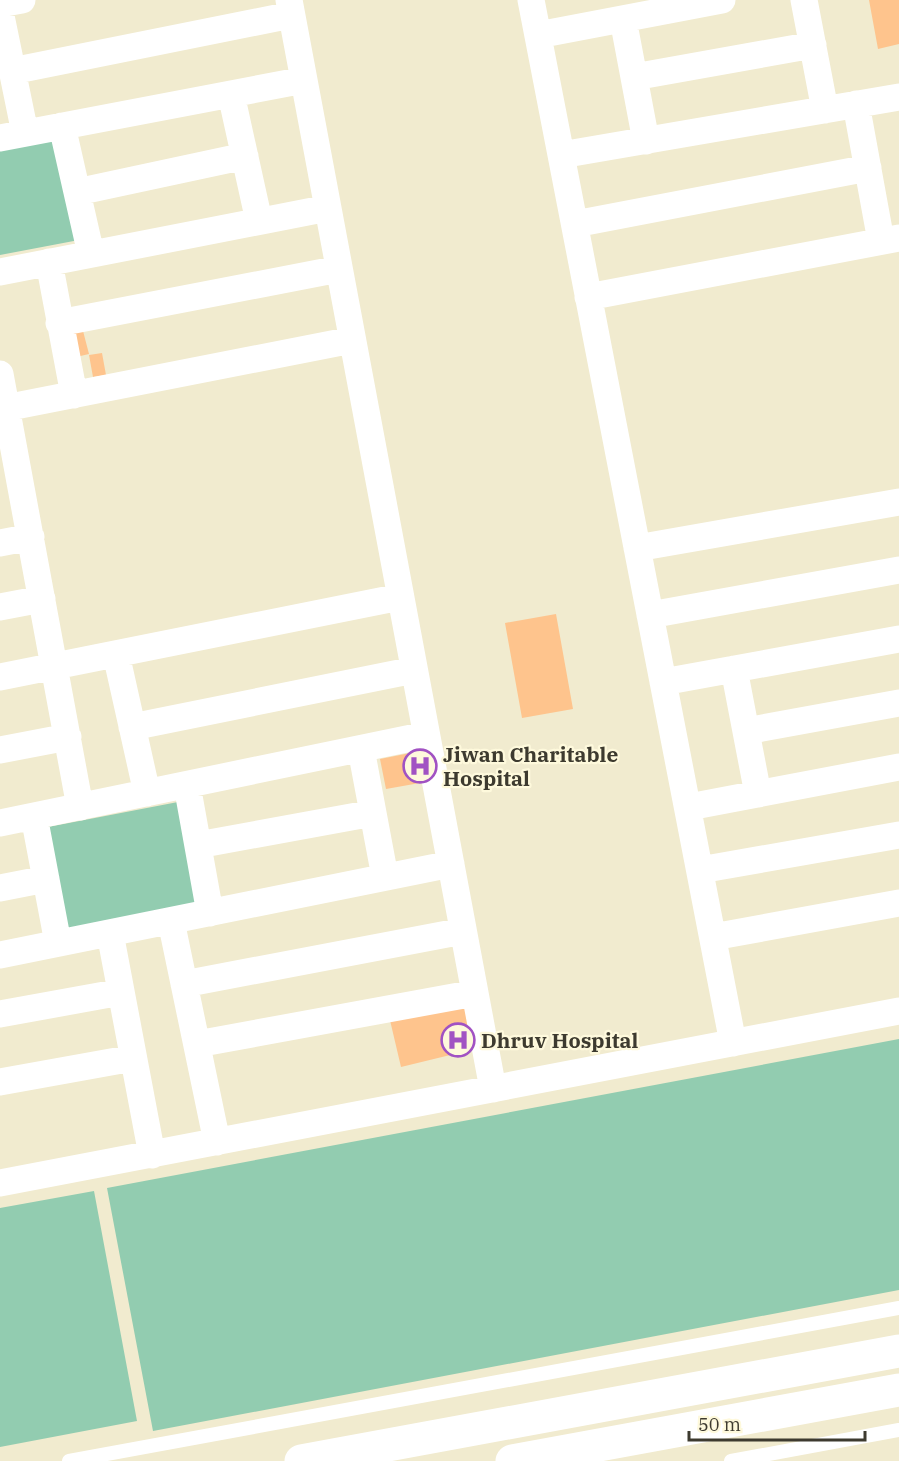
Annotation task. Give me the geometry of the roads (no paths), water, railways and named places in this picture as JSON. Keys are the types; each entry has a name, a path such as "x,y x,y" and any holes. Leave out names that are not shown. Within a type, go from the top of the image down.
{"street":[{"path":"0,4 22,0"},
{"path":"531,0 733,1043"},
{"path":"538,35 722,0"},
{"path":"804,0 825,110"},
{"path":"12,71 290,8 493,1089"},
{"path":"0,11 12,71 12,135 304,80"},
{"path":"623,19 646,141"},
{"path":"634,77 813,45"},
{"path":"231,94 259,221"},
{"path":"561,155 899,97"},
{"path":"588,297 890,240 868,168 856,104"},
{"path":"63,126 91,254"},
{"path":"77,192 245,156"},
{"path":"574,224 868,168"},
{"path":"0,272 327,208"},
{"path":"49,262 74,395"},
{"path":"59,323 339,268"},
{"path":"3,408 352,339"},
{"path":"0,374 9,475 31,537 80,807"},
{"path":"637,548 899,502"},
{"path":"0,543 31,537"},
{"path":"650,615 899,570"},
{"path":"0,678 400,597"},
{"path":"0,607 42,599"},
{"path":"663,682 899,639"},
{"path":"116,654 147,793"},
{"path":"734,669 758,794"},
{"path":"132,727 414,670"},
{"path":"746,731 899,703"},
{"path":"0,823 426,735"},
{"path":"0,750 68,737"},
{"path":"361,749 385,877"},
{"path":"688,807 899,767"},
{"path":"187,785 210,913"},
{"path":"198,846 373,813"},
{"path":"34,816 58,943"},
{"path":"700,870 899,835"},
{"path":"0,955 450,864"},
{"path":"0,888 46,879"},
{"path":"713,937 899,903"},
{"path":"171,921 217,1142"},
{"path":"184,984 463,931"},
{"path":"110,933 152,1155"},
{"path":"0,1014 121,992"},
{"path":"197,1044 475,993"},
{"path":"0,1183 899,1011"},
{"path":"0,1082 133,1058"},
{"path":"302,1461 399,1452 899,1351"},
{"path":"512,1461 899,1390"}],"lane":[{"path":"69,1461 899,1308"},
{"path":"731,1461 899,1430"}],"place":[{"name":"Jiwan Charitable Hospital","path":"420,766"},
{"name":"Dhruv Hospital","path":"458,1040"}]}
